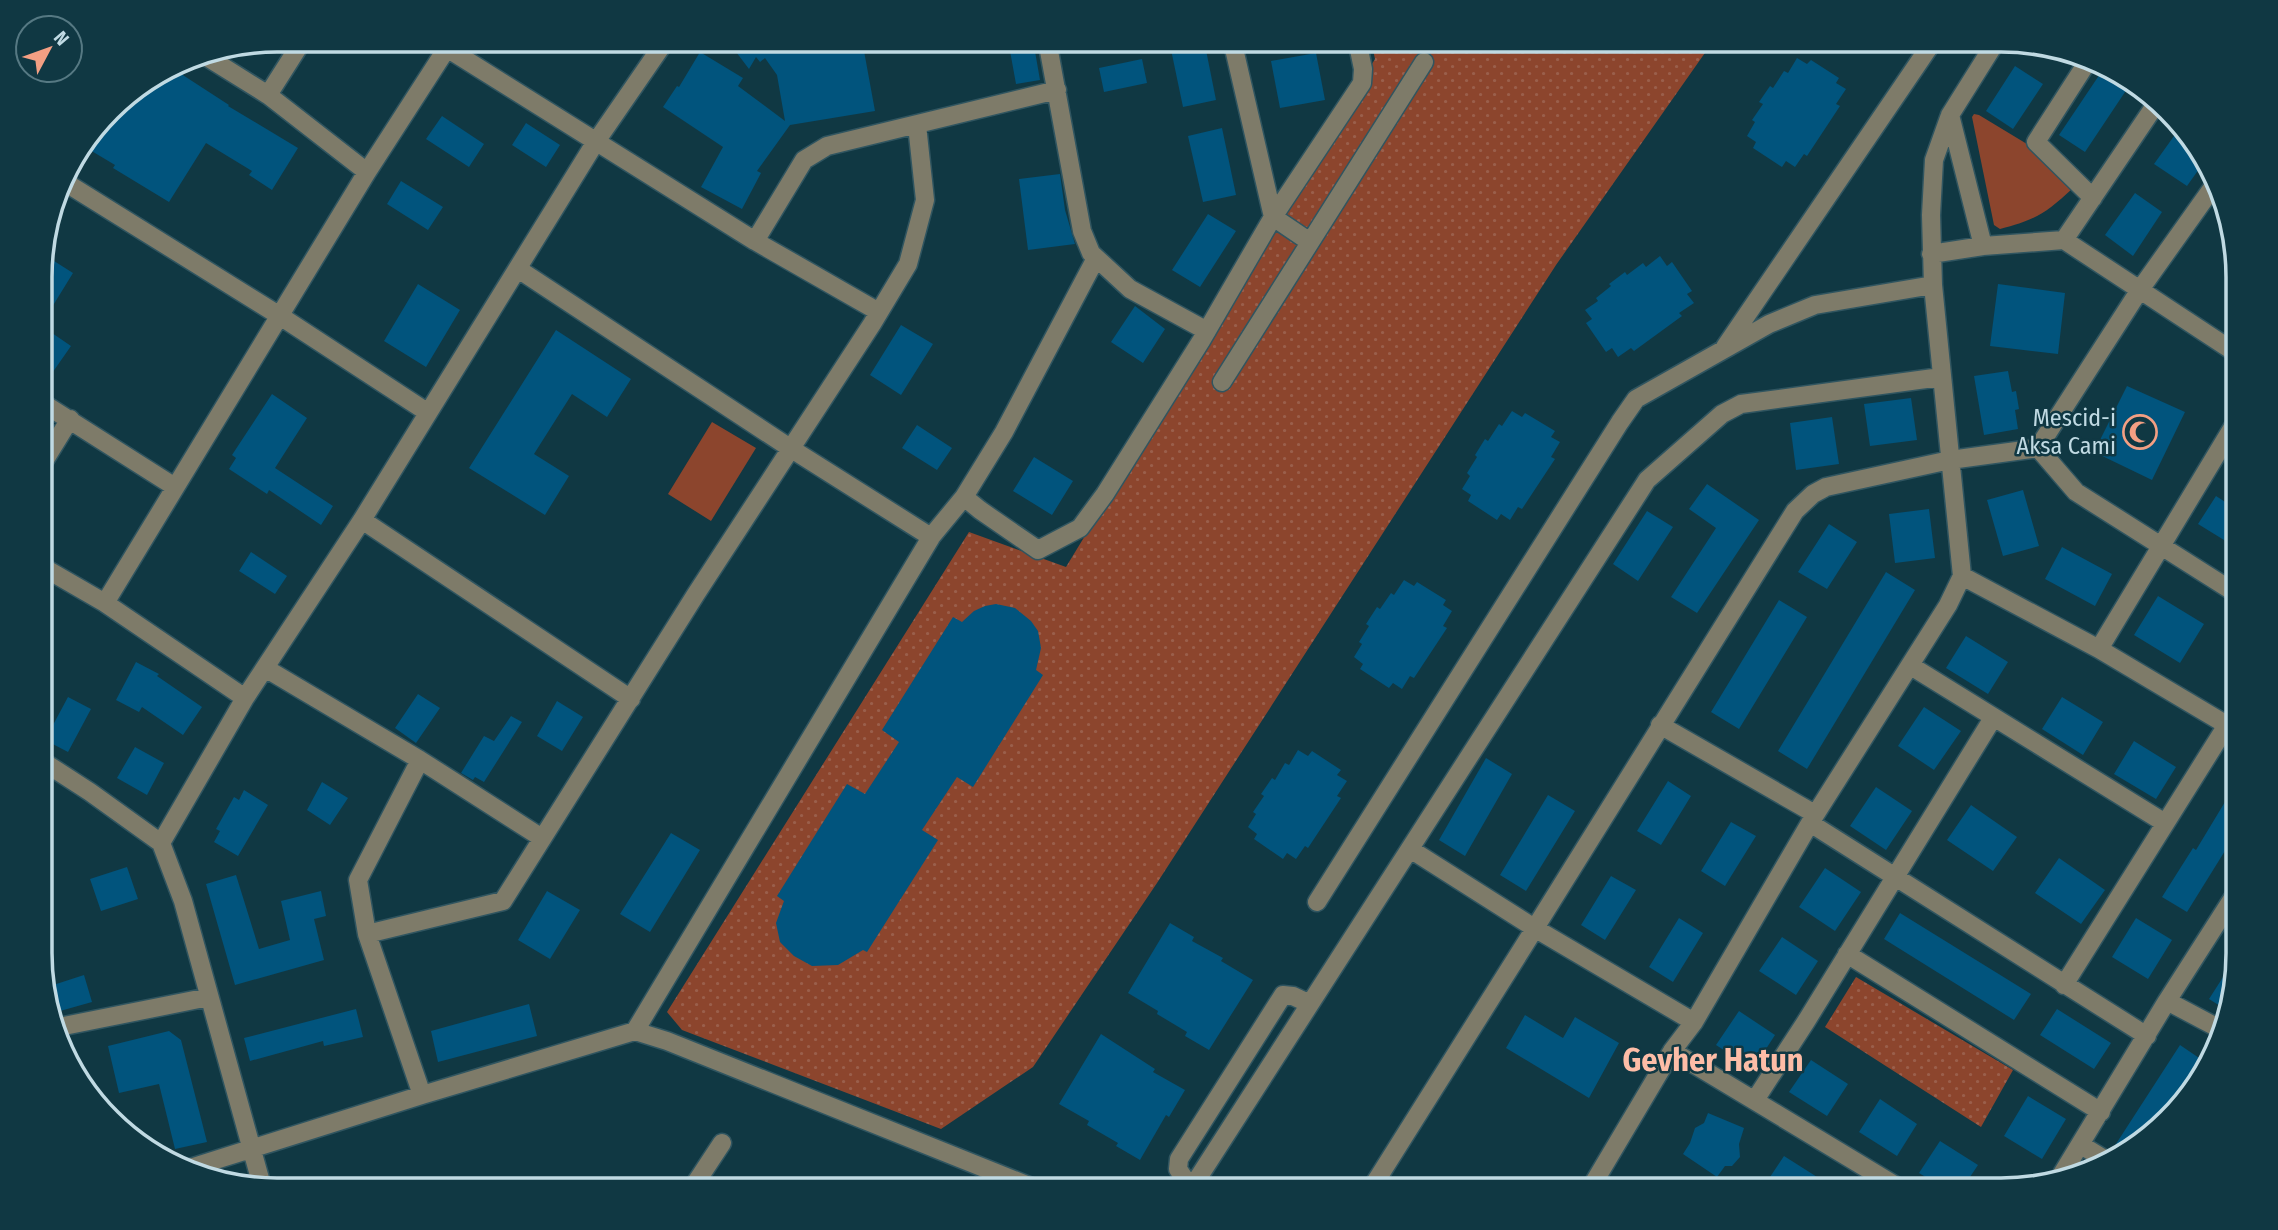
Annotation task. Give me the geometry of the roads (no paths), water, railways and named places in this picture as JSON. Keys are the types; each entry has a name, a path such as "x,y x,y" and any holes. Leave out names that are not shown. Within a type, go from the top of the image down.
{"street":[{"path":"268,95 295,52"},
{"path":"105,603 281,316 435,52"},
{"path":"453,52 755,241 880,312"},
{"path":"161,843 245,698 362,520 595,143 658,52"},
{"path":"1050,52 1082,231 1091,253 1130,289 1207,331"},
{"path":"1235,52 1273,217 1310,242"},
{"path":"964,497 1038,550 1080,528 1105,494 1207,331 1273,217 1362,83 1363,69 1359,52"},
{"path":"1721,353 1926,52"},
{"path":"1597,1177 1672,1051 1693,1022 1813,818 1911,666 1948,605 1962,576 1933,285 1931,254 1934,160 1951,115 1990,52"},
{"path":"214,61 268,95 367,172"},
{"path":"1222,382 1424,62"},
{"path":"2083,69 2036,142 2093,198"},
{"path":"755,241 804,160 828,146 1058,90"},
{"path":"2064,240 2152,111"},
{"path":"1951,115 1983,246"},
{"path":"367,934 503,901 696,593 880,312 908,264 925,200 916,125"},
{"path":"72,187 281,316 427,412"},
{"path":"1378,1177 1795,511 1813,494 1826,487 1950,460 2038,448 2140,290 2209,193"},
{"path":"1931,254 1983,246 2064,240 2226,346"},
{"path":"635,1031 933,534 964,497 1004,432 1096,258"},
{"path":"518,269 790,448 931,537 933,534"},
{"path":"1317,902 1636,399 1769,324 1815,305 1933,285"},
{"path":"1198,1177 1647,480 1723,414 1741,404 1941,377"},
{"path":"53,409 175,487"},
{"path":"53,447 70,419"},
{"path":"2099,649 2226,439"},
{"path":"2038,448 2076,492 2226,587"},
{"path":"362,520 631,699"},
{"path":"53,573 105,603 245,698"},
{"path":"1962,576 2099,649 2226,724"},
{"path":"1911,666 2165,823"},
{"path":"265,668 420,760 542,838"},
{"path":"1755,1100 1993,718"},
{"path":"1660,725 1813,818 1895,876 2147,1035"},
{"path":"2064,985 2165,823 2226,737"},
{"path":"420,760 358,880 367,934 422,1095"},
{"path":"52,768 161,843 183,901 259,1176"},
{"path":"1410,849 1536,929 1693,1022"},
{"path":"2066,1168 2167,1000 2226,909"},
{"path":"1847,954 2101,1112"},
{"path":"1184,1177 1178,1169 1179,1159 1283,995 1293,996 1310,1004"},
{"path":"65,1026 209,997"},
{"path":"2167,1000 2213,1026"},
{"path":"202,1164 635,1031 667,1041 1010,1178"},
{"path":"1672,1051 1881,1177"},
{"path":"699,1178 722,1143"},
{"path":"2081,1144 2098,1155"}],"place":[{"name":"Mescid-i Aksa Cami","path":"2140,432"}],"district":[{"name":"Gevher Hatun","path":"1713,1060"}]}
